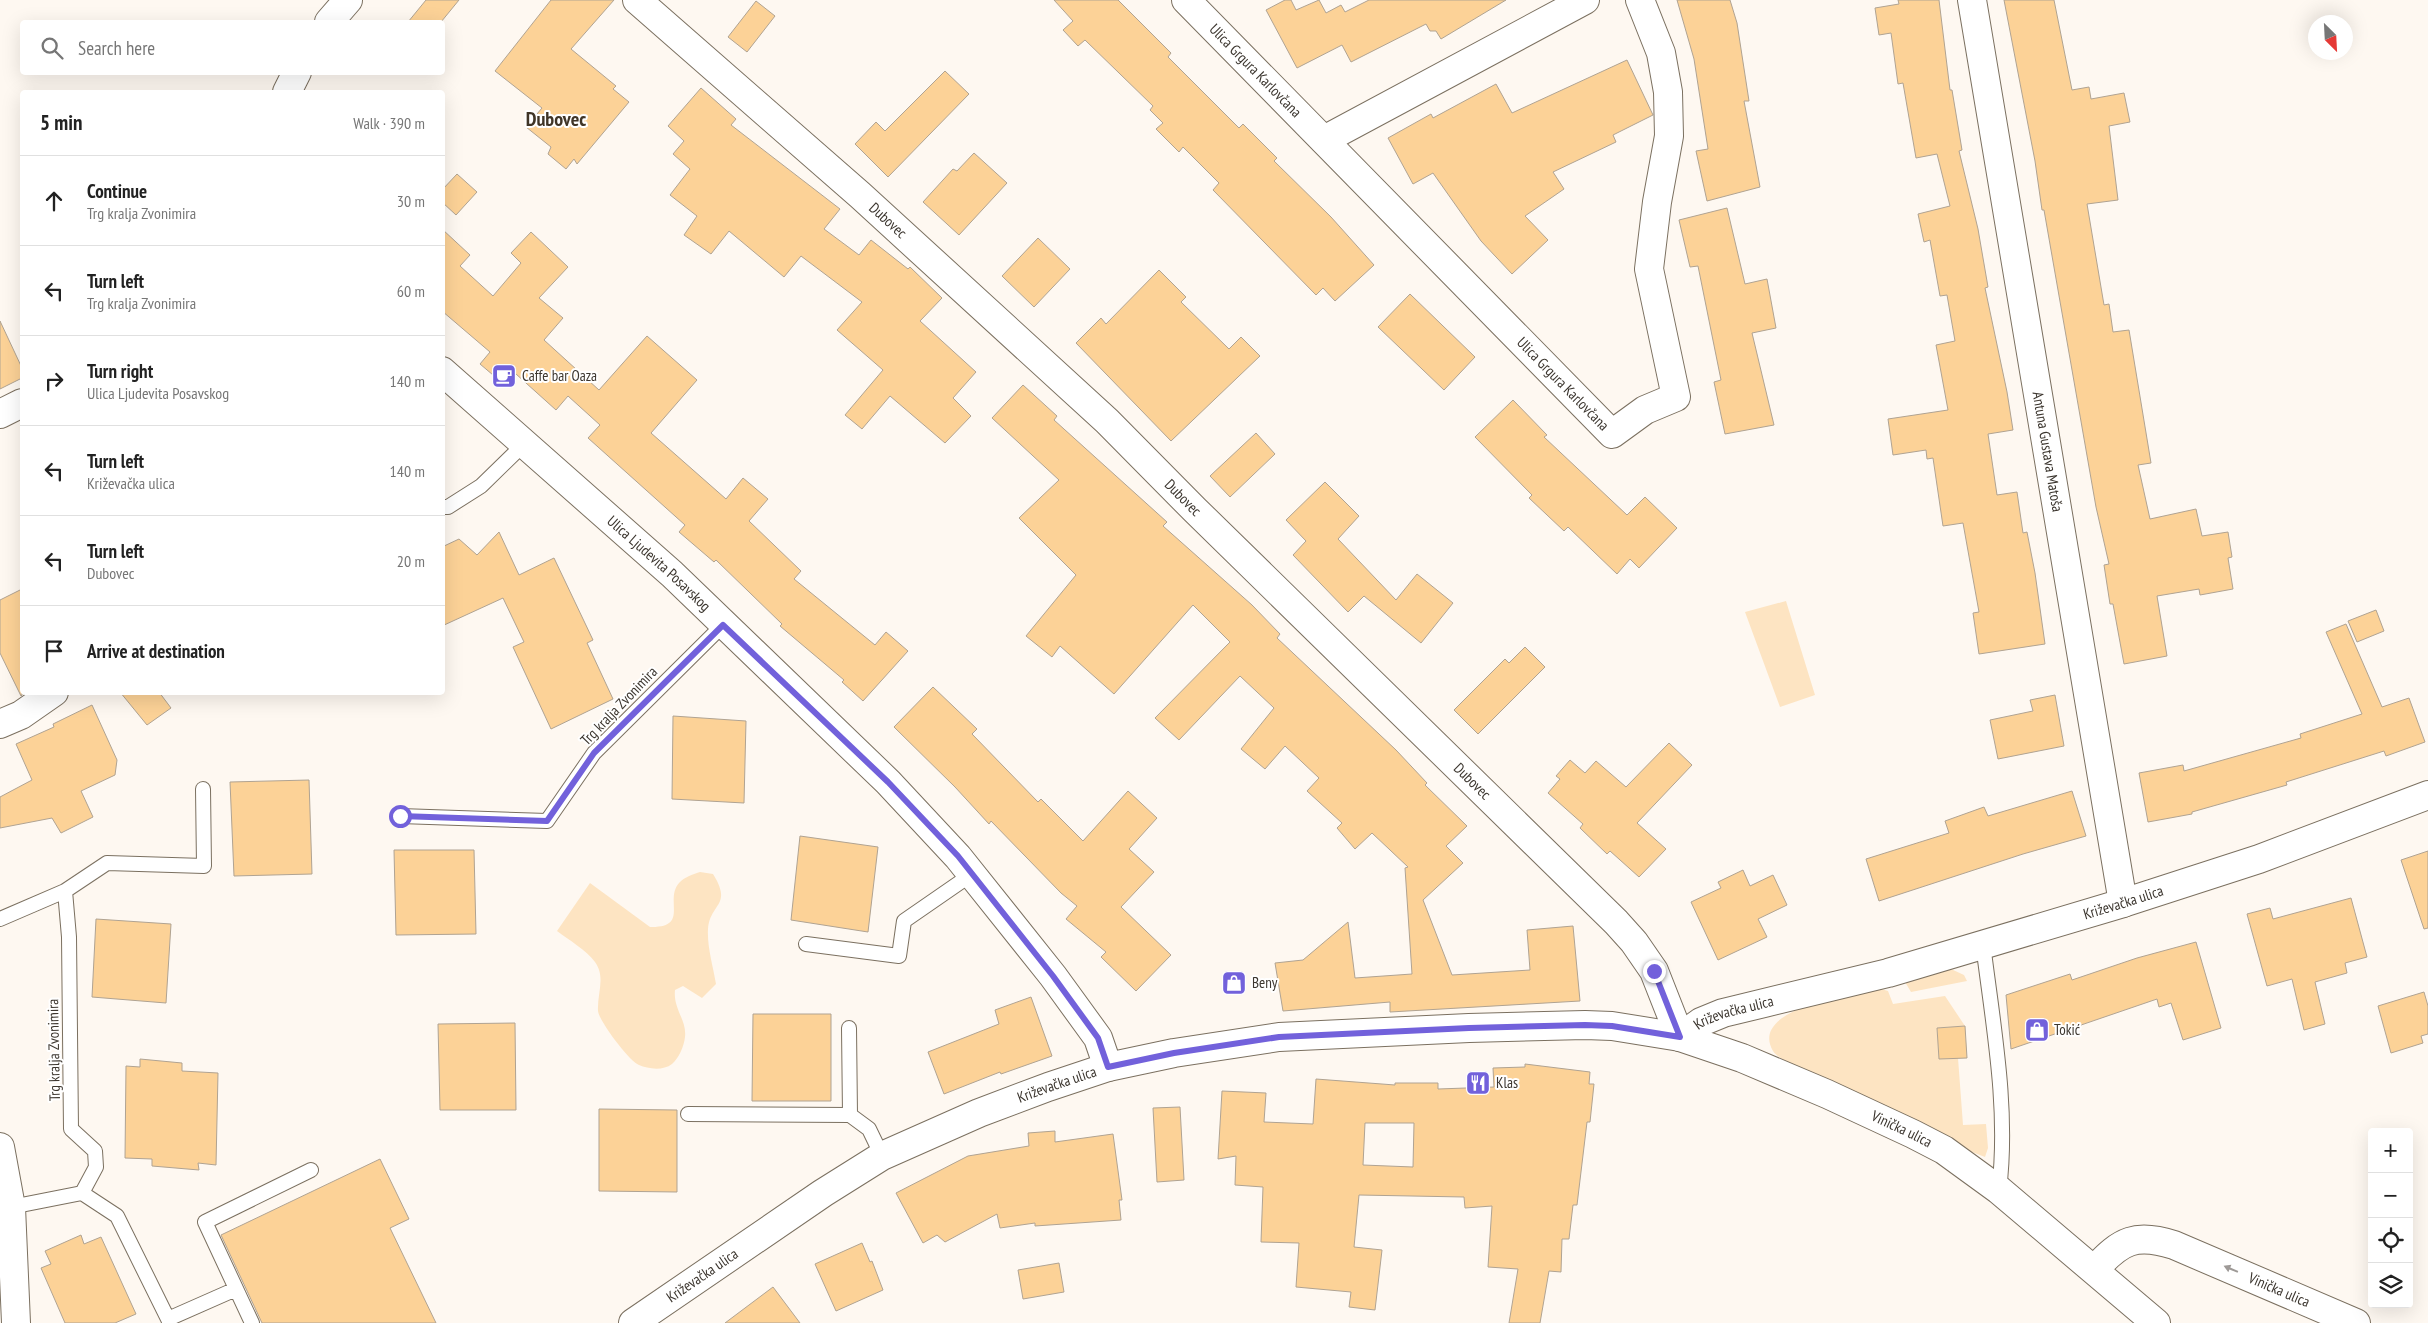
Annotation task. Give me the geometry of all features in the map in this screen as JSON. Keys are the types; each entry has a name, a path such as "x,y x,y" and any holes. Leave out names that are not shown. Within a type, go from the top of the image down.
{"street":[{"path":"331,20 348,0"},
{"name":"Dubovec","path":"638,0 883,215 1100,414 1602,908 1634,942 1654,971 1680,1037"},
{"name":"Ulica Grgura Karlovčana","path":"1186,0 1612,434 1645,410 1676,397 1649,269 1657,202 1669,136 1668,92 1661,53 1640,0"},
{"path":"1324,140 1585,0"},
{"name":"Antuna Gustava Matoša","path":"1972,0 2123,903"},
{"path":"288,90 296,75"},
{"name":"Ulica Ljudevita Posavskog","path":"445,374 672,574 888,782 972,874 1098,1038 1108,1067"},
{"path":"0,414 20,404"},
{"path":"0,724 21,715 50,695"},
{"name":"Križevačka ulica","path":"646,1319 815,1198 882,1156 979,1113 1108,1067 1174,1053 1279,1037 1463,1028 1585,1025 1612,1026 1680,1037 1701,1022 1723,1014 1888,973 2123,903 2259,859 2428,795"},
{"name":"Vinička ulica","path":"1680,1037 1750,1062 1828,1094 1944,1150 1999,1190 2156,1323"},
{"path":"0,1147 11,1207 10,1320"},
{"name":"Vinička ulica","path":"2094,1269 2110,1253 2131,1240 2154,1238 2356,1323"}],"lane":[{"path":"445,507 482,486 524,445"},
{"name":"Trg kralja Zvonimira","path":"400,816 547,821 594,753 723,625"},
{"path":"0,919 65,891 107,863 204,866 203,789"},
{"path":"806,944 899,956 904,921 972,874"},
{"name":"Trg kralja Zvonimira","path":"65,891 69,937 71,1129 95,1151 96,1167 82,1193"},
{"path":"1983,944 1998,1079 2003,1159 1999,1190"},
{"path":"849,1028 850,1115"},
{"path":"688,1114 850,1115 869,1129 882,1156"},
{"path":"252,1323 205,1222 312,1170"},
{"path":"11,1207 82,1193 117,1216 169,1321 236,1289"}],"shaded area":[{"path":"1786,601 1815,695 1780,707 1745,612"},
{"path":"700,872 713,874 721,892 721,899 712,914 708,929 709,950 716,984 702,998 683,986 675,990 676,1003 685,1031 681,1052 672,1064 664,1068 656,1069 639,1065 622,1049 600,1016 598,1005 601,980 595,962 582,949 557,931 590,883 650,927 662,926 669,923 673,918 675,890 679,883 686,877"},
{"path":"1951,969 1964,975 1967,981 1911,992 1905,982 1939,971"},
{"path":"1878,988 1888,991 1893,1004 1945,996 1965,1026 1937,1028 1939,1058 1958,1058 1963,1125 1986,1124 1988,1148 1985,1157 1954,1145 1791,1066 1773,1051 1769,1036 1775,1024 1789,1014 1828,999"}],"building":[{"path":"426,0 459,0 443,20 410,20"},
{"path":"551,0 614,0 571,49 616,86 613,89 629,102 577,164 574,159 566,169 548,154 551,147 526,127 542,108 495,71"},
{"path":"1054,0 1118,0 1171,53 1168,57 1239,128 1243,124 1277,158 1274,161 1331,217 1374,265 1335,301 1323,288 1316,295 1213,190 1219,183 1183,147 1179,152 1156,129 1163,123 1150,110 1153,106 1085,40 1078,46 1063,30 1073,21"},
{"path":"1285,0 1291,0 1296,10 1319,0 1326,13 1341,5 1345,12 1369,0 1506,0 1441,39 1436,31 1430,31 1426,24 1351,62 1342,45 1297,68 1266,10"},
{"path":"1677,0 1730,0 1737,23 1749,101 1744,101 1760,187 1707,201 1696,151 1708,149 1694,59"},
{"path":"1898,0 1939,0 1950,90 1952,90 1962,150 1959,151 1978,229 1988,287 1985,288 2013,430 1988,434 1997,495 2017,492 2023,533 2027,532 2035,573 2045,644 1979,654 1973,613 1979,612 1963,523 1943,526 1933,458 1927,459 1926,450 1893,455 1888,419 1948,410 1936,345 1955,341 1947,295 1940,296 1930,240 1924,242 1918,214 1950,206 1937,154 1916,158 1903,83 1898,84 1891,33 1879,35 1875,8 1899,4"},
{"path":"2004,0 2054,0 2072,90 2089,87 2091,99 2124,93 2130,122 2109,126 2118,200 2087,204 2104,305 2109,304 2113,332 2129,330 2151,463 2138,465 2150,519 2196,509 2202,536 2228,532 2232,557 2228,558 2233,589 2200,595 2199,589 2157,596 2167,656 2124,664 2113,604 2110,604 2104,565 2109,564 2096,507 2044,210 2042,210 2035,161"},
{"path":"756,1 775,16 747,52 728,37"},
{"path":"1627,60 1653,115 1613,135 1616,142 1553,172 1564,189 1525,216 1548,240 1512,274 1481,241 1433,173 1413,184 1388,138 1431,114 1433,118 1496,84 1512,113"},
{"path":"945,71 969,94 888,177 855,144 876,122 885,131"},
{"path":"701,88 736,119 731,125 840,209 824,229 859,255 871,240 908,269 910,267 942,298 920,321 976,372 953,398 971,416 945,443 890,396 862,429 845,415 883,370 837,330 862,302 801,256 784,277 729,231 711,254 684,235 697,216 670,195 690,169 673,154 684,141 668,126"},
{"path":"974,153 1007,183 959,235 923,202 953,169 957,171"},
{"path":"457,174 477,192 456,215 445,205 445,187"},
{"path":"1727,208 1745,284 1767,279 1776,328 1752,333 1774,425 1725,434 1714,382 1721,380 1698,266 1690,267 1679,220"},
{"path":"445,232 470,255 460,266 493,296 521,263 511,253 531,232 568,267 539,298 563,318 544,340 599,390 647,336 697,380 651,433 726,499 743,478 768,499 749,521 801,571 794,579 875,645 886,632 908,651 863,701 842,682 844,680 780,626 782,624 716,560 714,562 679,532 685,525 588,438 600,425 568,396 556,410 516,374 506,386 480,364 490,352 445,314"},
{"path":"1038,238 1070,269 1034,307 1002,276"},
{"path":"1159,270 1186,297 1181,302 1229,349 1241,337 1260,356 1171,441 1076,343 1101,318 1106,324"},
{"path":"1410,294 1475,357 1444,390 1378,327"},
{"path":"0,321 20,364 20,379 0,389"},
{"path":"1023,385 1057,416 1054,420 1167,522 1163,526 1252,605 1280,634 1277,638 1396,750 1427,783 1425,785 1467,826 1446,846 1463,863 1423,900 1452,975 1530,970 1527,930 1573,926 1580,1001 1390,1012 1390,1002 1283,1011 1275,963 1303,960 1348,922 1355,978 1412,974 1405,868 1408,867 1372,833 1355,849 1337,828 1342,823 1307,791 1319,778 1285,746 1265,769 1241,749 1274,708 1240,676 1179,740 1155,718 1230,642 1193,605 1114,694 1060,646 1052,657 1026,636 1076,575 1019,518 1059,480 992,418"},
{"path":"1513,400 1547,435 1544,437 1627,515 1645,497 1677,528 1639,568 1630,559 1617,574 1568,527 1564,531 1529,498 1532,495 1475,437"},
{"path":"1256,433 1275,454 1230,497 1210,476"},
{"path":"1325,482 1359,516 1338,539 1396,600 1417,574 1453,603 1421,643 1364,596 1348,612 1293,555 1306,541 1286,520"},
{"path":"499,532 519,575 554,558 593,640 587,643 613,699 551,729 513,647 524,642 503,598 445,625 445,546 459,539 477,555"},
{"path":"20,590 20,694 0,653 0,600"},
{"path":"2376,610 2384,631 2357,642 2348,621"},
{"path":"2346,624 2382,707 2409,698 2425,742 2386,756 2384,751 2286,782 2287,785 2192,812 2192,814 2148,822 2139,773 2183,765 2184,771 2301,738 2300,734 2362,714 2326,632"},
{"path":"1525,647 1545,667 1478,734 1454,710 1505,659 1509,663"},
{"path":"933,687 977,729 972,734 1038,802 1041,799 1083,841 1128,791 1157,818 1129,849 1154,872 1121,907 1171,955 1136,991 1101,957 1106,952 1066,919 1077,906 1061,893 991,821 989,824 955,787 894,727"},
{"path":"122,695 161,695 171,708 147,725"},
{"path":"2055,695 2064,746 1998,759 1990,720 2033,711 2030,700"},
{"path":"92,705 117,760 115,775 81,791 93,817 61,833 52,818 0,828 0,797 32,780 16,744 54,727 53,724"},
{"path":"673,716 746,721 744,803 672,799"},
{"path":"1669,743 1692,765 1637,823 1666,849 1639,877 1610,851 1607,854 1580,828 1583,824 1548,793 1560,779 1556,776 1570,760 1585,773 1596,761 1626,787"},
{"path":"309,780 312,874 234,876 230,782"},
{"path":"2072,791 2086,836 2023,854 1879,901 1866,859 1949,833 1945,821 1984,807 1988,816"},
{"path":"800,836 878,847 868,932 791,920"},
{"path":"394,850 474,850 476,934 396,935"},
{"path":"2428,851 2428,928 2424,929 2401,860"},
{"path":"1743,870 1750,886 1773,875 1787,905 1758,919 1767,937 1718,960 1691,902 1721,888 1718,882"},
{"path":"2351,898 2367,957 2345,963 2347,973 2315,982 2325,1024 2304,1030 2292,979 2267,986 2247,914 2270,908 2273,919"},
{"path":"96,919 171,924 166,1003 92,997"},
{"path":"2196,942 2221,1028 2183,1040 2171,1003 2159,1007 2157,999 2011,1049 2006,995 2070,974 2072,980 2137,958"},
{"path":"2424,992 2428,1006 2428,1034 2421,1036 2423,1043 2391,1053 2378,1006"},
{"path":"1031,997 1052,1056 1001,1074 1000,1072 944,1094 928,1052 999,1024 995,1010"},
{"path":"753,1014 831,1014 831,1101 752,1101"},
{"path":"515,1023 516,1110 440,1110 438,1024"},
{"path":"1965,1026 1967,1058 1939,1059 1937,1028"},
{"path":"140,1059 182,1063 182,1071 218,1073 216,1165 198,1163 199,1170 152,1166 152,1159 125,1158 126,1066 140,1067"},
{"path":"1525,1064 1590,1072 1589,1084 1594,1084 1590,1122 1587,1122 1577,1205 1573,1205 1569,1239 1562,1239 1561,1272 1549,1271 1540,1323 1509,1323 1518,1269 1488,1267 1492,1206 1465,1208 1464,1197 1359,1195 1354,1247 1382,1250 1375,1310 1349,1307 1351,1292 1296,1287 1299,1243 1261,1242 1263,1187 1235,1185 1236,1156 1218,1159 1222,1091 1266,1093 1264,1122 1313,1124 1316,1079 1395,1085 1395,1083 1438,1083 1438,1089 1494,1087 1493,1068 1525,1067","holes":["1365,1123 1414,1123 1413,1167 1363,1165"]},
{"path":"1180,1107 1184,1180 1157,1182 1153,1108"},
{"path":"599,1109 677,1110 677,1192 599,1191"},
{"path":"1055,1131 1055,1142 1113,1134 1122,1200 1119,1200 1121,1220 1035,1226 1035,1223 1000,1228 997,1214 945,1242 937,1235 923,1243 896,1193 968,1156 1029,1146 1028,1133"},
{"path":"380,1159 409,1219 390,1228 436,1323 262,1323 221,1235"},
{"path":"81,1235 84,1244 101,1237 136,1314 115,1323 65,1323 41,1268 51,1264 45,1251"},
{"path":"862,1243 870,1262 872,1261 883,1290 836,1311 815,1264"},
{"path":"1059,1263 1064,1292 1023,1299 1018,1270"},
{"path":"773,1287 800,1323 725,1323"}],"place":[{"name":"Caffe bar Oaza","path":"504,376"},
{"name":"Beny","path":"1234,983"},
{"name":"Tokić","path":"2037,1030"},
{"name":"Klas","path":"1478,1083"}],"district":[{"name":"Dubovec","path":"556,119"}],"route":[{"path":"400,816 547,821 594,753 650,695 723,625 888,782 958,856 1053,976 1098,1038 1108,1067 1174,1053 1279,1037 1469,1028 1585,1025 1639,1029 1680,1037 1654,971"}]}
